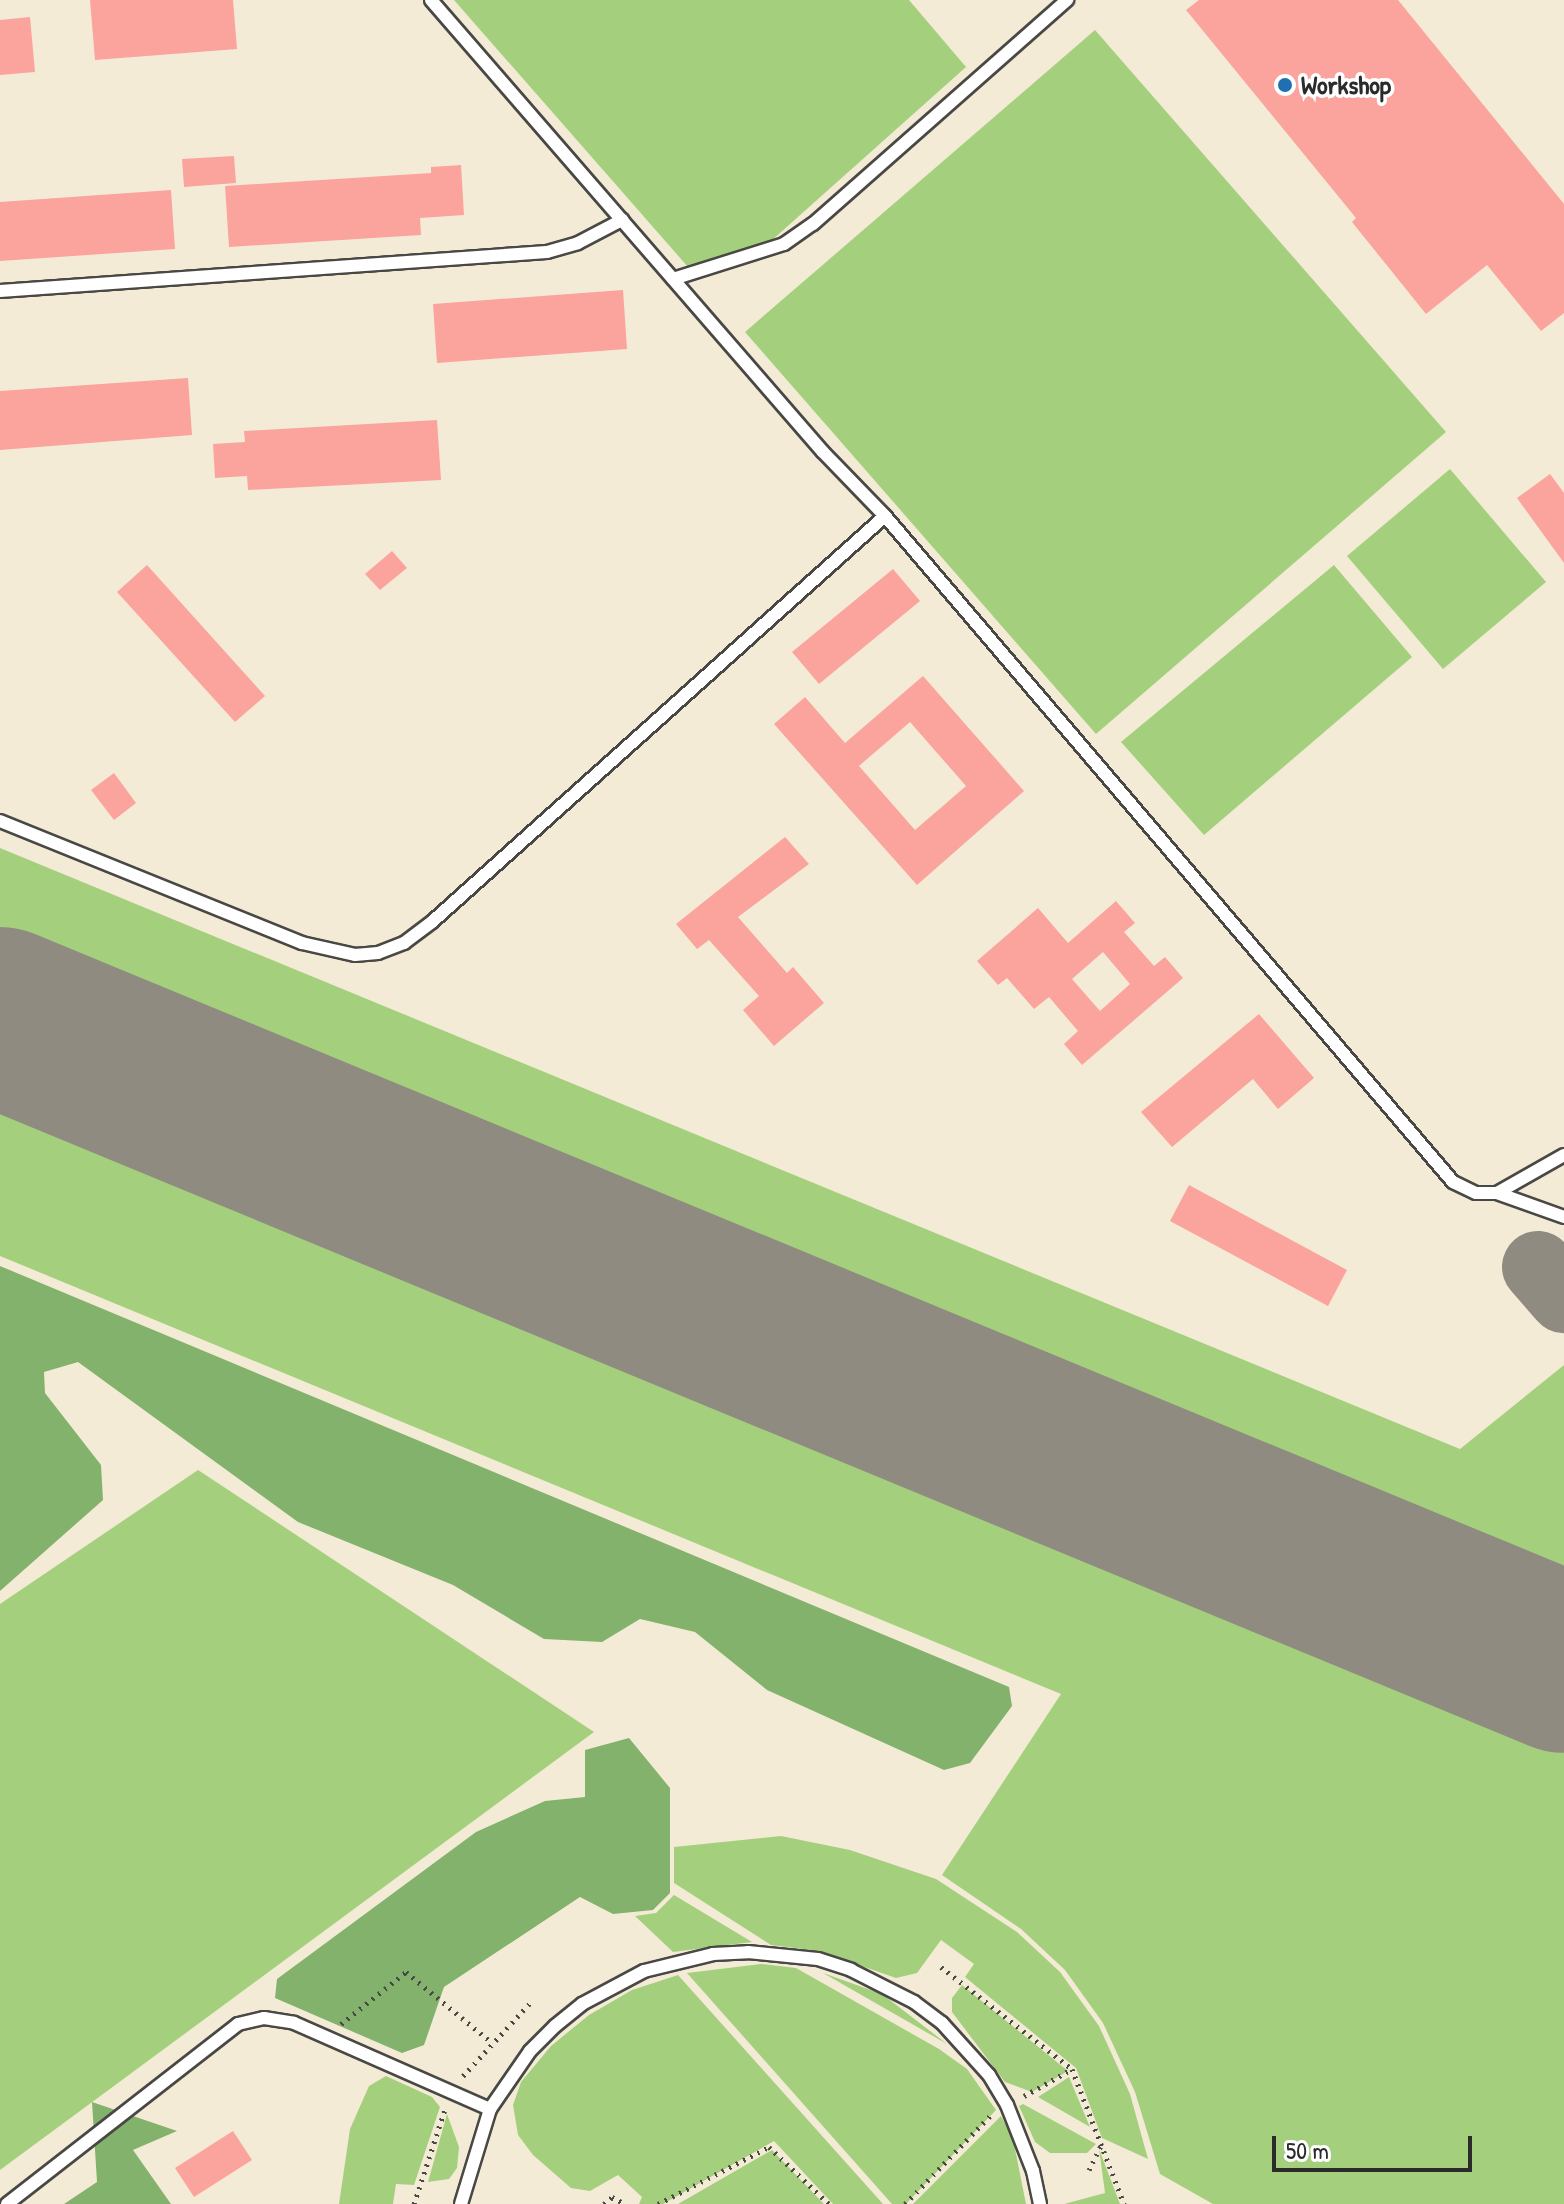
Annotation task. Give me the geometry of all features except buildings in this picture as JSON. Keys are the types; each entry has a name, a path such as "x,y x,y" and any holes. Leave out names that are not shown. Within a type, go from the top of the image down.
{"lane":[{"path":"431,0 673,279 885,516 1406,1132 1453,1182 1476,1193 1497,1193 1564,1217"},
{"path":"673,279 784,244 813,224 1067,0"},
{"path":"0,291 547,252 578,243 622,220"},
{"path":"0,821 302,943 355,955 378,953 404,943 433,921 885,516"},
{"path":"1497,1193 1564,1155"},
{"path":"461,2204 490,2109 530,2051 592,1998 678,1960 748,1952 840,1966 914,2002 967,2048 1007,2105 1029,2159 1040,2204"},
{"path":"7,2204 238,2024 264,2018 325,2037 490,2109"}],"path":[{"path":"941,1967 1072,2069 1124,2204"},
{"path":"325,2037 406,1972 490,2041"},
{"path":"905,2204 994,2112 1072,2069"},
{"path":"1089,2170 1102,2143"},
{"path":"658,2204 769,2147 829,2204"},
{"path":"604,2204 612,2197 625,2204"}],"green space":[{"path":"454,0 909,0 966,67 771,241 688,267"},
{"path":"1095,30 1446,432 1096,734 745,332"},
{"path":"1450,469 1546,582 1443,669 1347,556"},
{"path":"1334,565 1412,657 1204,835 1121,742"},
{"path":"0,848 1460,1449 1564,1365 1564,1593 0,947"},
{"path":"0,1101 1564,1747 1564,2204 1213,2204 1160,2174 1135,2092 1103,2023 1065,1970 1021,1929 942,1875 1061,1694 0,1256"},
{"path":"0,1266 1009,1687 1012,1706 970,1763 944,1770 767,1690 695,1632 640,1619 602,1642 544,1639 453,1585 298,1522 78,1362 44,1372 45,1393 101,1465 103,1500 0,1591"},
{"path":"198,1470 594,1732 0,2170 0,1604"},
{"path":"629,1738 670,1788 670,1893 653,1910 613,1914 580,1897 444,1987 424,2045 402,2053 275,1998 277,1979 476,1832 545,1801 585,1797 585,1750"},
{"path":"781,1836 850,1850 936,1879 1017,1932 1060,1972 1099,2026 1130,2094 1148,2159 1102,2138 1076,2068 965,1977 974,1964 941,1940 917,1973 896,1978 819,1951 771,1945 674,1883 674,1847"},
{"path":"674,1895 752,1942 673,1952 635,1916 656,1913"},
{"path":"761,1964 796,1968 939,2049 967,2069 996,2110 906,2204 892,2204 687,1973"},
{"path":"823,1973 882,1994 947,2044"},
{"path":"678,1975 883,2204 833,2204 774,2141 663,2204 639,2204 642,2197 618,2175 590,2191 571,2188 533,2155 518,2135 513,2105 521,2082 551,2046 589,2015 632,1990"},
{"path":"962,1985 1068,2071 1032,2092 1005,2082 952,2012 952,1998"},
{"path":"386,2076 432,2097 440,2107 414,2185 396,2184 393,2204 339,2204 350,2129 369,2086"},
{"path":"1069,2077 1090,2127 1038,2097"},
{"path":"92,2102 177,2131 133,2150 171,2204 64,2204 97,2182"},
{"path":"1023,2104 1096,2144 1087,2153 1050,2153 1035,2142 1019,2106"},
{"path":"447,2114 459,2147 457,2168 449,2179 428,2182"},
{"path":"1001,2116 1013,2139 1026,2204 913,2204"},
{"path":"1099,2149 1120,2204 1064,2204 1105,2193"},
{"path":"772,2150 824,2204 678,2204"}],"taxiway":[{"path":"1538,1267 1564,1297"}],"runway":[{"path":"0,1017 1564,1663"}],"place":[{"name":"Workshop","path":"1285,85"}]}
